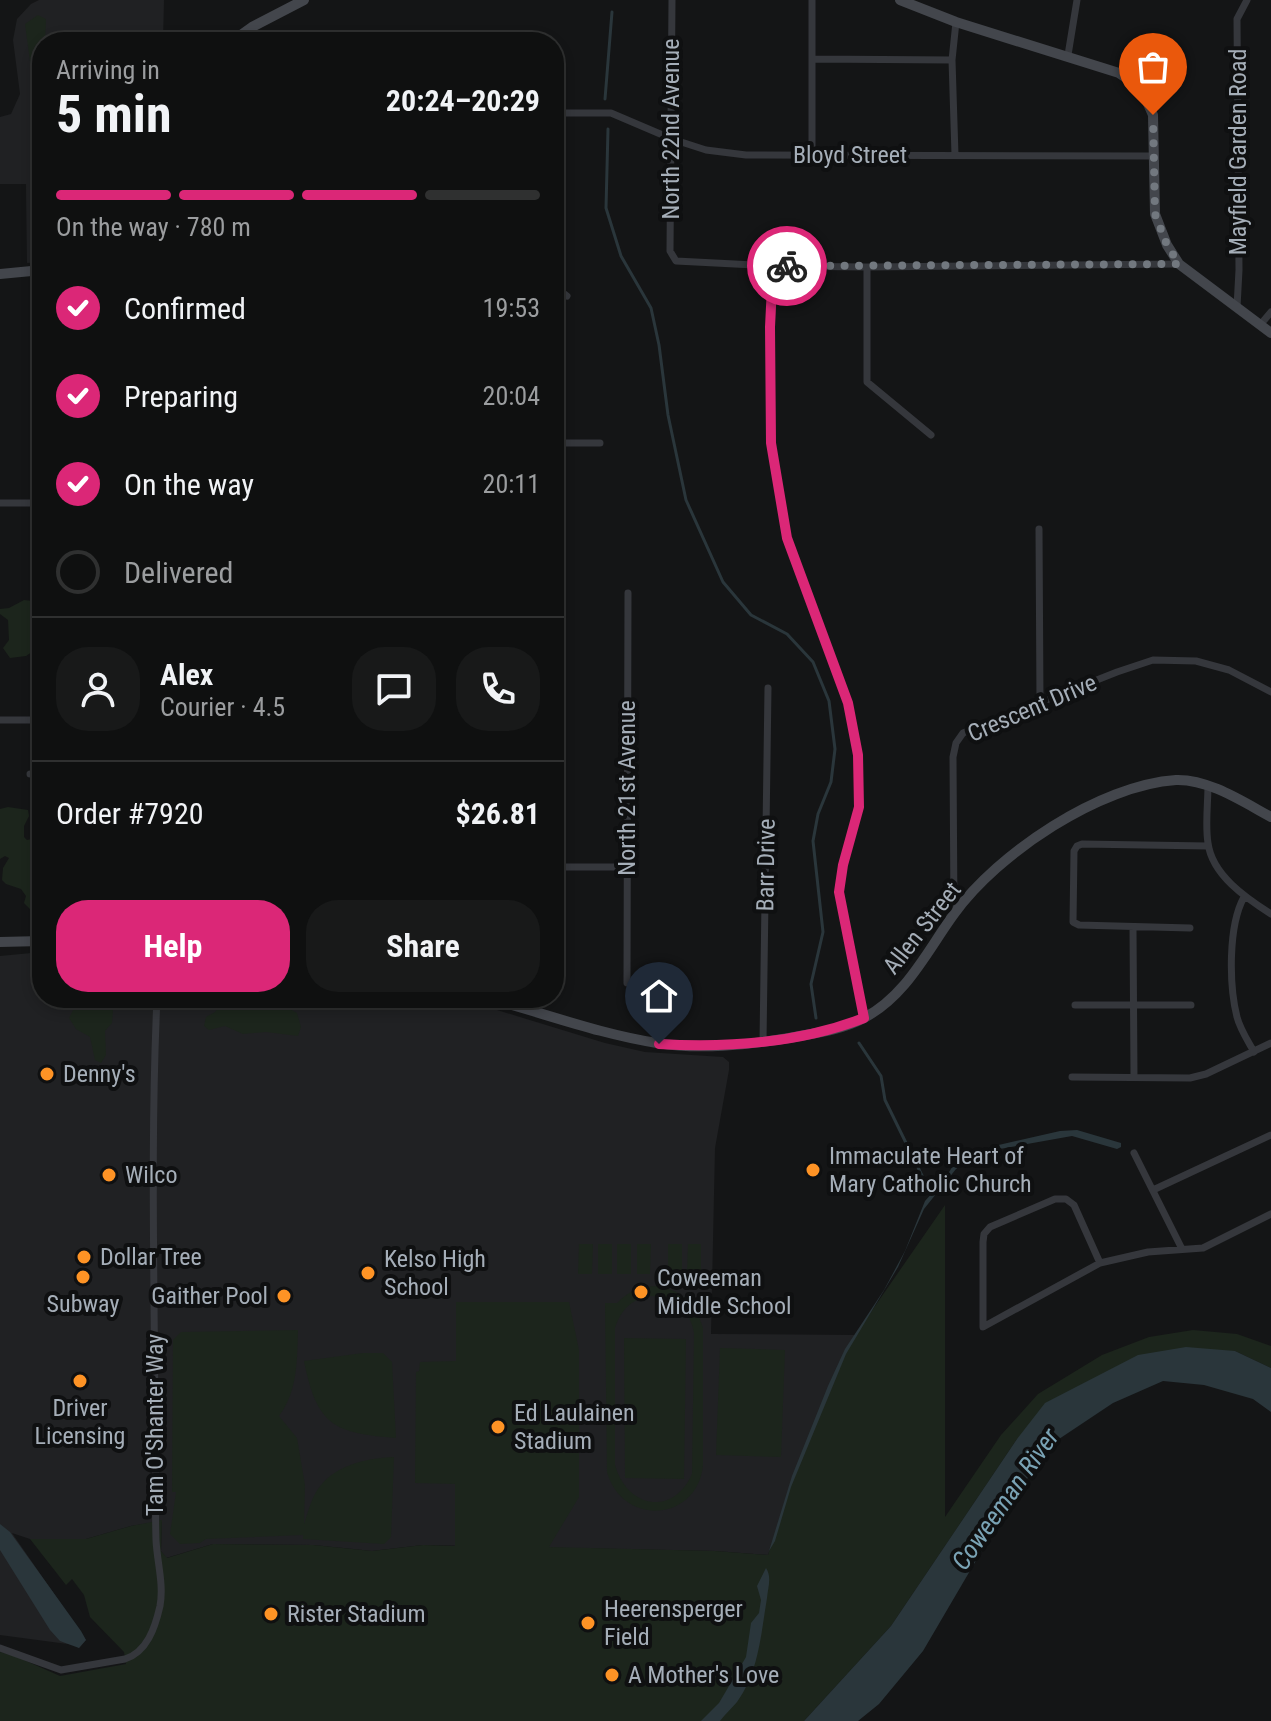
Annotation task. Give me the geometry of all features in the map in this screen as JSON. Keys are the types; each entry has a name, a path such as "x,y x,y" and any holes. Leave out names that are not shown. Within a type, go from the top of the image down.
{"street":[{"path":"245,32 304,0"},
{"name":"North 22nd Avenue","path":"672,0 670,251 673,258 681,262 773,266"},
{"path":"812,0 812,156"},
{"path":"900,0 956,22 1119,73 1141,88 1153,115 1155,214 1167,245 1179,264 1271,333"},
{"path":"1068,55 1077,0"},
{"name":"Mayfield Garden Road","path":"1237,307 1237,19 1247,0"},
{"path":"955,155 952,60 956,22"},
{"path":"812,59 952,60"},
{"name":"Bloyd Street","path":"564,113 611,113 672,139 724,153 1153,156"},
{"path":"864,1018 839,892 859,807 858,755 848,703 787,538 771,443 773,266 1179,264"},
{"path":"867,267 867,382 931,435"},
{"path":"0,274 32,271"},
{"path":"1260,325 1271,312"},
{"path":"564,443 600,443"},
{"path":"0,503 32,503"},
{"path":"1039,529 1040,703"},
{"name":"North 21st Avenue","path":"627,983 628,593"},
{"name":"Crescent Drive","path":"954,913 953,757 956,743 963,733 1153,660 1196,661 1229,670 1271,692"},
{"name":"Barr Drive","path":"763,1042 768,688"},
{"path":"0,720 32,720"},
{"name":"Allen Street","path":"521,1008 659,1044 698,1046 763,1042 833,1030 864,1018 891,999 941,935 954,913 997,867 1067,817 1123,790 1178,780 1208,785 1271,817"},
{"path":"1208,785 1208,846 1221,872 1244,897 1271,914"},
{"path":"1190,928 1133,928 1073,922 1074,851 1077,846 1208,846"},
{"path":"564,867 626,867"},
{"path":"1244,897 1237,910 1233,934 1233,994 1238,1021 1254,1052"},
{"path":"1133,928 1134,1076"},
{"path":"0,942 32,941"},
{"path":"1075,1005 1191,1005"},
{"name":"Tam O'Shanter Way","path":"0,1648 61,1670 125,1659 135,1656 145,1645 160,1606 156,1543 154,1297 157,1008"},
{"path":"1072,1077 1190,1078 1206,1074 1271,1043"},
{"path":"1153,1190 1271,1135"},
{"path":"1134,1153 1182,1249"},
{"path":"1100,1263 1074,1205 1066,1199 1055,1199 990,1227 984,1234 983,1242 983,1327 1100,1263 1148,1252 1203,1248 1271,1214"}],"shaded area":[{"path":"39,0 164,0 163,32 32,32 32,263 27,263 26,184 0,184 0,117 11,114 20,94 13,40 17,19"},
{"path":"38,15 46,19 45,32 32,32 32,76 25,24"},
{"path":"24,600 32,601 32,652 26,656 10,658 3,648 9,640 8,620 0,614 0,609"},
{"path":"0,809 28,810 24,837 32,839 32,910 24,903 26,896 21,889 2,880 3,868 9,858 5,856 0,859"},
{"path":"32,953 32,1008 486,1008 645,1052 723,1057 729,1062 729,1070 715,1148 711,1334 855,1335 768,1555 715,1551 423,1545 372,1551 313,1545 213,1544 166,1558 161,1551 162,1521 86,1539 30,1539 12,1533 86,1640 79,1648 0,1635 0,956"},
{"path":"78,1008 114,1008 112,1023 105,1031 106,1055 101,1063 95,1060 90,1037 76,1029 69,1018"},
{"path":"218,1008 288,1008 297,1013 301,1027 298,1036 266,1032 243,1034 225,1026 209,1030 204,1026 206,1017"},
{"path":"945,1205 945,1517 1001,1435 1038,1394 1102,1355 1149,1337 1193,1330 1237,1334 1271,1346 1271,1368 1235,1351 1017,1439 891,1626 804,1721 0,1721 0,1652 60,1676 126,1664 124,1652 90,1617 84,1595 72,1579 66,1585 30,1539 86,1539 162,1520 161,1551 167,1558 213,1544 313,1545 372,1551 423,1545 455,1546 455,1484 415,1483 416,1372 419,1371 420,1362 456,1361 456,1302 569,1302 579,1350 579,1497 549,1547 768,1555 788,1492 841,1361 855,1335"},
{"path":"579,1244 593,1244 592,1274 578,1274"},
{"path":"598,1244 612,1244 612,1274 598,1274"},
{"path":"617,1244 631,1244 631,1274 617,1274"},
{"path":"637,1244 651,1244 650,1274 637,1274"},
{"path":"668,1244 682,1244 682,1274 668,1274"},
{"path":"688,1244 701,1244 701,1274 687,1274"},
{"path":"652,1286 667,1288 681,1295 696,1312 703,1328 703,1466 697,1485 687,1499 674,1507 658,1511 642,1509 627,1502 615,1490 607,1472 605,1303 617,1303 636,1290","holes":["658,1296 673,1301 684,1310 694,1333 692,1474 674,1497 651,1502 629,1491 615,1465 615,1328 620,1316 632,1303 643,1297"]},
{"path":"298,1330 293,1386 279,1416 297,1438 305,1485 304,1524 315,1494 339,1470 372,1459 394,1457 391,1537 384,1544 303,1539 303,1535 206,1539 200,1543 180,1544 170,1534 176,1492 172,1492 173,1340 181,1332"},
{"path":"624,1338 686,1339 684,1479 625,1478"},
{"path":"720,1348 785,1350 781,1457 716,1455"},
{"path":"383,1353 392,1362 396,1438 343,1429 322,1413 315,1400 304,1361"}],"water":[{"path":"1077,1130 1121,1143 1121,1147 1117,1149 1072,1136 994,1150 973,1157 956,1169 924,1209 898,1267 846,1354 791,1487 775,1541 769,1551 792,1476 828,1386 845,1349 884,1290 905,1251 925,1201 956,1161 977,1150"},
{"name":"Coweeman River","path":"1186,1347 1235,1351 1271,1368 1271,1412 1253,1399 1204,1385 1163,1381 1113,1403 1059,1439 1015,1494 923,1651 879,1704 858,1721 804,1721 891,1626 1017,1439 1045,1403 1138,1355"},
{"path":"0,1524 10,1532 81,1631 86,1640 79,1648 60,1641 50,1630 0,1550"},
{"path":"766,1568 769,1579 767,1598 758,1652 750,1678 737,1702 720,1721 701,1721 719,1703 746,1657 751,1623 759,1613 761,1600 757,1586"}],"waterway":[{"path":"605,99 612,12"},
{"path":"608,129 606,208 621,256 651,308 668,415 686,500 723,582 751,615 787,634 813,662 829,701 835,749 831,782 818,814 813,841 823,932 811,984 816,1018"},
{"path":"859,1043 881,1076 885,1100 931,1194"}],"way so far":[{"path":"787,266 1179,264 1167,245 1155,214 1153,115"}],"place":[{"name":"Denny's","path":"47,1074"},
{"name":"Immaculate Heart of Mary Catholic Church","path":"813,1170"},
{"name":"Wilco","path":"109,1175"},
{"name":"Dollar Tree","path":"84,1257"},
{"name":"Kelso High School","path":"368,1273"},
{"name":"Subway","path":"83,1277"},
{"name":"Coweeman Middle School","path":"641,1292"},
{"name":"Gaither Pool","path":"284,1296"},
{"name":"Driver Licensing","path":"80,1381"},
{"name":"Ed Laulainen Stadium","path":"498,1427"},
{"name":"Rister Stadium","path":"271,1614"},
{"name":"Heerensperger Field","path":"588,1623"},
{"name":"A Mother's Love","path":"612,1675"}],"route":[{"path":"659,1044 698,1046 763,1042 833,1030 864,1018 839,892 859,807 858,755 848,703 787,538 771,443 773,266 787,266"}]}
